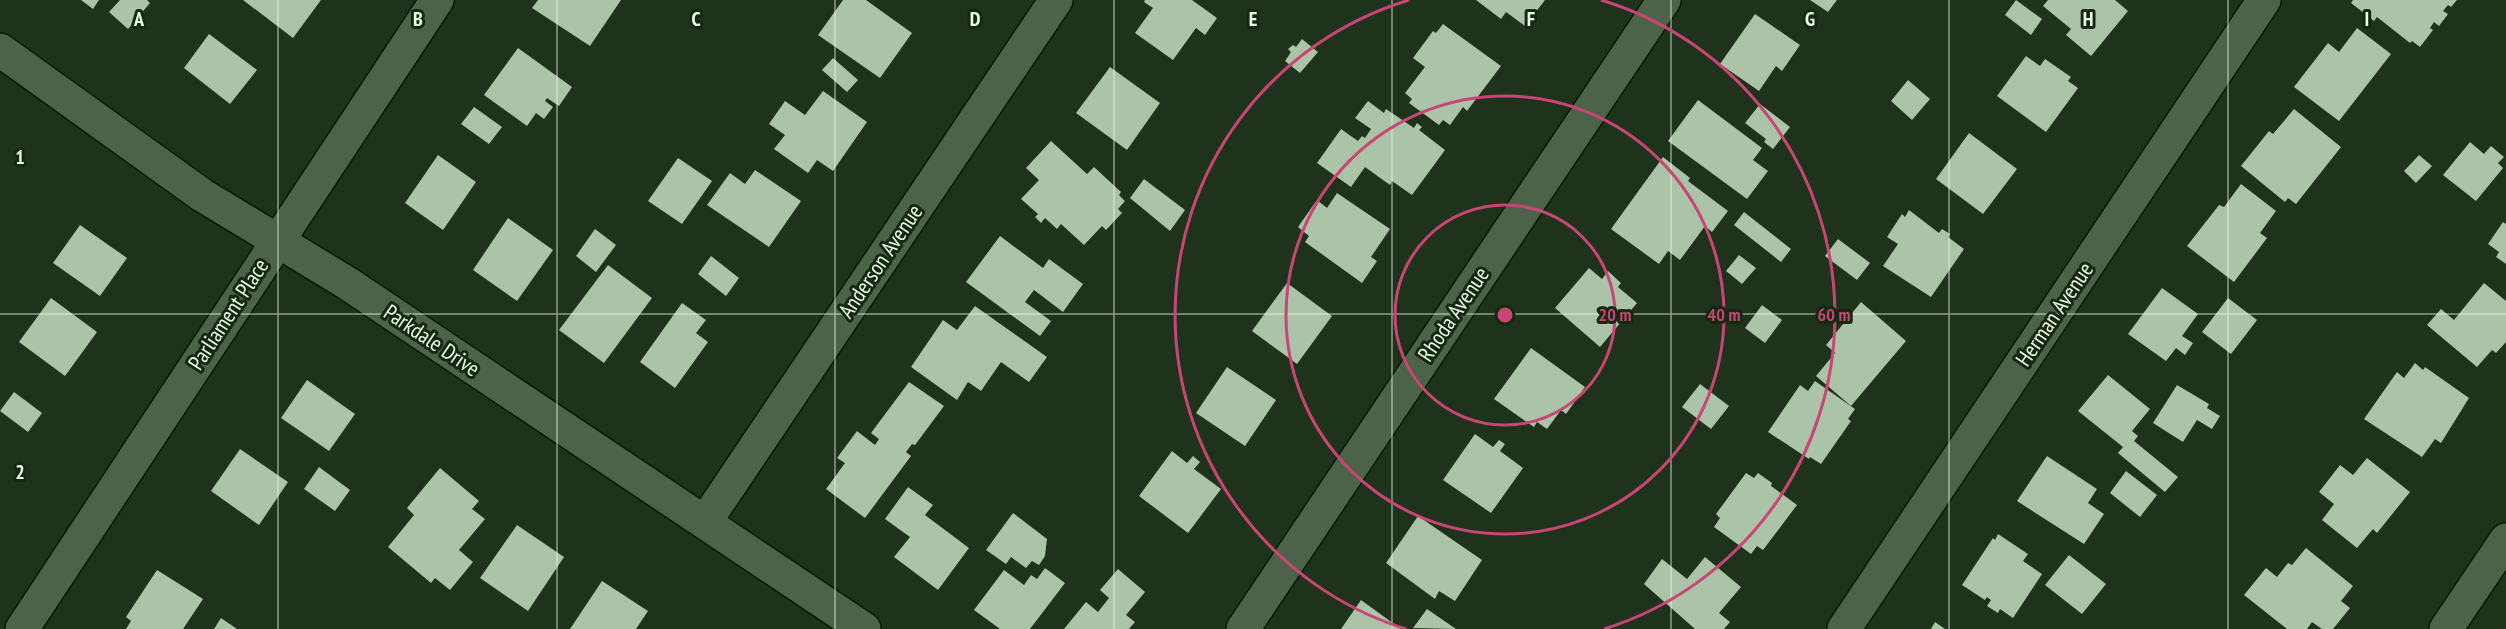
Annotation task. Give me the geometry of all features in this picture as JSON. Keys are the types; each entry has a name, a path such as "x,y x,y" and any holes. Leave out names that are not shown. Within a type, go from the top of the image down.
{"street":[{"name":"Parliament Place","path":"22,629 276,240 437,0"},
{"name":"Anderson Avenue","path":"705,522 1056,0"},
{"name":"Rhoda Avenue","path":"1243,629 1664,0"},
{"name":"Herman Avenue","path":"1844,629 2264,0"},
{"name":"Parkdale Drive","path":"0,50 201,195 357,290 864,629"},
{"path":"2446,629 2506,540"}],"building":[{"path":"81,0 99,0 93,9"},
{"path":"120,0 147,0 150,3 128,29 109,12"},
{"path":"243,0 321,0 293,38"},
{"path":"538,0 621,0 590,46 532,8"},
{"path":"843,0 866,0 912,33 880,78 818,35"},
{"path":"1145,0 1192,0 1217,18 1205,35 1196,28 1173,60 1135,33 1153,8 1144,2"},
{"path":"1476,0 1545,0 1525,26 1506,12 1501,19"},
{"path":"1810,0 1837,0 1828,12"},
{"path":"2016,0 2042,19 2031,35 2005,15"},
{"path":"2048,0 2115,0 2128,11 2091,56 2066,35 2071,29 2043,6"},
{"path":"2353,0 2457,0 2443,11 2448,14 2439,26 2434,22 2430,28 2433,30 2420,47 2412,41 2410,43 2377,17 2374,21 2351,3"},
{"path":"1755,14 1800,45 1782,71 1776,66 1759,91 1720,64"},
{"path":"1443,24 1501,66 1467,111 1463,107 1450,125 1443,120 1439,125 1409,103 1412,99 1405,93 1425,67 1413,58 1433,31 1436,33"},
{"path":"2357,28 2391,54 2339,121 2294,87 2328,43 2339,52"},
{"path":"209,34 257,70 230,104 184,68"},
{"path":"1302,39 1318,52 1300,73 1285,61 1291,52 1288,49 1293,45 1296,47"},
{"path":"518,48 572,87 559,106 547,98 545,101 553,107 544,119 536,113 527,126 484,95"},
{"path":"2026,56 2040,66 2045,59 2071,77 2068,81 2078,88 2046,132 1997,96"},
{"path":"833,58 858,80 847,92 822,70"},
{"path":"1110,67 1160,103 1127,150 1076,113"},
{"path":"1908,80 1930,99 1912,120 1891,101"},
{"path":"823,91 867,122 833,171 817,160 808,173 774,149 785,135 769,124 785,101 805,115"},
{"path":"1698,100 1762,148 1753,160 1768,171 1747,199 1668,141"},
{"path":"1368,101 1384,113 1386,109 1414,128 1417,123 1422,127 1419,130 1445,150 1412,195 1392,181 1390,185 1365,167 1351,187 1317,163 1341,129 1358,141 1362,136 1365,138 1371,129 1355,118"},
{"path":"1760,104 1790,127 1773,149 1764,142 1766,139 1745,123"},
{"path":"474,107 502,127 489,144 461,124"},
{"path":"2294,109 2341,147 2296,204 2288,198 2285,202 2241,166 2269,131 2273,134"},
{"path":"1969,133 2017,169 1983,214 1936,179"},
{"path":"1051,141 1087,174 1094,167 1121,192 1119,195 1125,201 1118,209 1122,213 1106,230 1102,226 1084,245 1061,224 1057,229 1045,218 1041,223 1035,217 1038,214 1021,199 1039,180 1026,168"},
{"path":"2470,142 2484,154 2491,146 2504,157 2498,163 2503,168 2476,201 2443,175"},
{"path":"438,155 476,182 443,230 405,203"},
{"path":"2419,155 2432,166 2416,183 2404,171"},
{"path":"1663,157 1690,178 1688,181 1728,211 1712,232 1705,226 1680,260 1668,251 1659,264 1611,229"},
{"path":"678,158 712,181 682,224 648,201"},
{"path":"755,170 801,201 769,247 707,205 730,173 745,184"},
{"path":"1144,179 1185,210 1170,231 1130,198"},
{"path":"2241,184 2276,211 2260,233 2267,238 2234,282 2187,246 2219,205 2224,207"},
{"path":"1337,193 1390,229 1371,257 1377,261 1362,283 1305,242 1309,236 1298,227 1317,200 1327,208"},
{"path":"1909,210 1939,233 1942,229 1950,234 1948,237 1964,249 1931,297 1883,266 1898,244 1887,237 1902,214 1905,217"},
{"path":"1744,212 1791,249 1781,262 1734,225"},
{"path":"508,218 553,250 517,301 473,270"},
{"path":"2503,222 2506,224 2506,264 2496,257 2499,252 2488,244"},
{"path":"80,225 127,258 100,296 53,263"},
{"path":"595,229 616,245 596,272 576,256"},
{"path":"1000,236 1043,268 1049,259 1083,284 1063,312 1034,290 1025,302 1051,321 1040,336 966,282"},
{"path":"1838,239 1870,263 1857,280 1825,256"},
{"path":"1739,255 1756,268 1742,284 1726,271"},
{"path":"711,256 739,278 726,296 698,274"},
{"path":"608,265 652,298 604,363 559,330"},
{"path":"1589,268 1602,279 1608,271 1621,283 1618,287 1637,303 1600,347 1555,308"},
{"path":"1287,283 1332,316 1297,364 1252,331"},
{"path":"2484,283 2506,301 2506,342 2496,353 2492,350 2477,367 2427,325 2441,309 2454,320"},
{"path":"2162,288 2198,314 2182,336 2193,343 2185,355 2176,348 2166,361 2128,334"},
{"path":"51,298 97,332 65,376 19,342"},
{"path":"2228,298 2257,320 2231,354 2202,332"},
{"path":"1861,302 1906,341 1851,406 1816,376 1835,353 1826,345"},
{"path":"682,303 706,320 696,333 708,342 675,388 640,362"},
{"path":"1762,305 1782,320 1765,343 1745,328"},
{"path":"975,306 1047,357 1029,382 1001,362 981,391 968,382 957,400 911,367 943,320 957,330"},
{"path":"1531,348 1585,387 1566,414 1561,410 1547,429 1537,422 1534,427 1494,399"},
{"path":"2415,363 2423,370 2425,367 2469,398 2441,443 2435,439 2422,457 2364,419 2397,372 2404,378"},
{"path":"1227,367 1276,400 1245,446 1196,413"},
{"path":"2108,375 2150,409 2132,431 2138,436 2134,441 2178,477 2165,492 2118,453 2123,447 2078,411"},
{"path":"307,380 355,414 329,451 281,418"},
{"path":"1815,381 1855,409 1848,419 1851,421 1821,464 1810,457 1809,459 1768,432 1800,385 1808,391"},
{"path":"909,382 944,406 915,445 912,444 906,452 911,456 865,518 826,489 845,463 837,458 857,431 875,445 879,439 871,433"},
{"path":"1700,384 1729,406 1711,429 1682,407"},
{"path":"2177,385 2209,404 2207,408 2220,416 2212,429 2197,420 2183,442 2153,423"},
{"path":"14,392 42,413 28,432 0,411"},
{"path":"1475,434 1493,447 1499,440 1505,444 1500,451 1523,468 1491,513 1443,480"},
{"path":"240,449 288,482 259,525 211,491"},
{"path":"1172,451 1187,463 1193,456 1200,462 1194,469 1221,489 1188,533 1139,496"},
{"path":"2047,456 2097,489 2088,503 2104,514 2084,544 2017,501"},
{"path":"2367,458 2410,492 2377,533 2373,529 2357,548 2322,520 2334,504 2319,492 2340,465 2353,475"},
{"path":"319,467 350,490 335,511 304,489"},
{"path":"440,468 479,501 472,509 485,519 459,550 473,562 450,590 435,578 431,583 388,547 414,515 407,508"},
{"path":"2126,471 2157,495 2140,517 2110,493"},
{"path":"1746,473 1754,478 1758,473 1772,483 1771,486 1797,505 1763,550 1757,546 1751,554 1714,527 1720,518 1716,514"},
{"path":"908,487 933,505 925,515 969,548 938,590 894,557 910,537 885,519"},
{"path":"1013,513 1047,539 1045,556 1039,565 1032,561 1026,568 1011,557 1006,564 986,550"},
{"path":"1418,516 1482,560 1455,601 1439,591 1435,599 1386,563"},
{"path":"517,525 564,557 528,611 480,578"},
{"path":"1998,534 2028,554 2023,561 2042,574 2013,618 2000,609 1998,613 1987,606 1991,600 1987,597 1985,600 1962,585"},
{"path":"2306,548 2353,586 2341,601 2350,608 2333,629 2322,629 2312,622 2307,629 2287,629 2244,595 2266,568 2277,577 2288,563 2292,565"},
{"path":"2069,555 2106,584 2082,614 2045,585"},
{"path":"1705,557 1741,587 1719,613 1730,622 1724,629 1695,629 1644,584 1662,559 1687,579"},
{"path":"1045,568 1065,583 1030,629 1000,629 974,610 1004,570 1024,585 1031,575 1037,579"},
{"path":"1118,569 1145,592 1126,615 1135,622 1129,629 1064,629 1086,602 1098,612 1109,598 1100,590"},
{"path":"157,570 203,599 183,629 126,629 131,621 126,617"},
{"path":"602,581 648,611 636,629 570,629"},
{"path":"1361,600 1401,629 1341,629"},
{"path":"1427,609 1456,629 1413,628"},
{"path":"221,618 237,629 214,629"},
{"path":"1935,622 1945,629 1931,629"}]}
